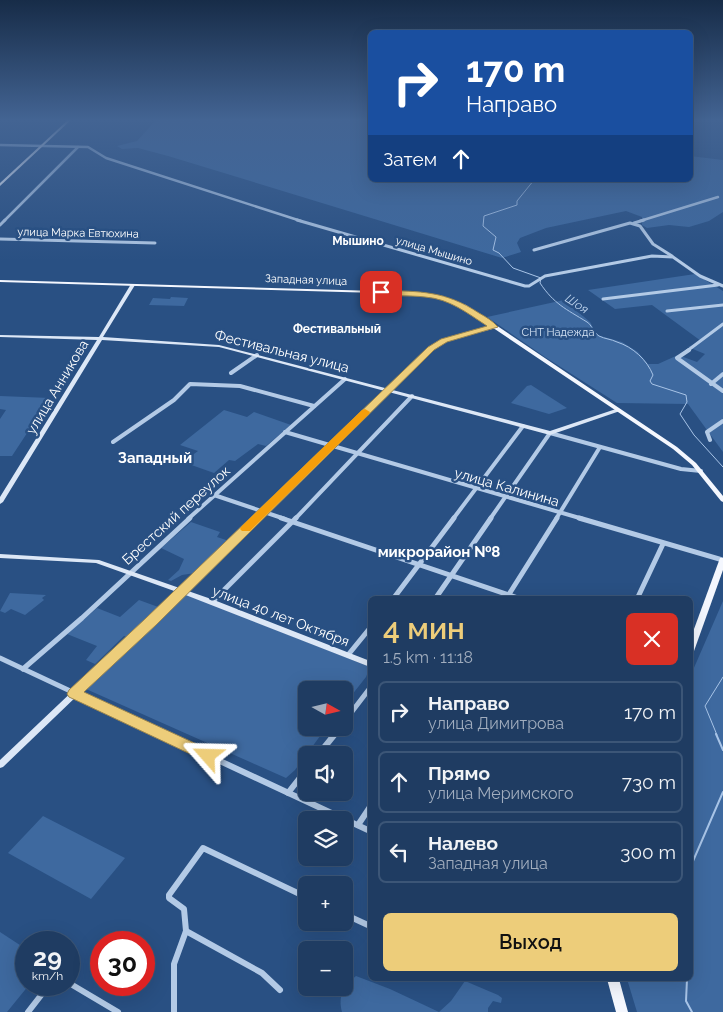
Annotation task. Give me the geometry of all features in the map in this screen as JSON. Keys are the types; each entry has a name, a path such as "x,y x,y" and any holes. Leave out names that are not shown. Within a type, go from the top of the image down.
{"main road":[{"path":"0,185 20,166"},
{"name":"Западная улица","path":"0,281 426,294 453,300 684,455 701,472 723,500"},
{"path":"693,643 723,560"},
{"path":"614,981 622,1012"}],"street":[{"path":"0,225 59,166"},
{"name":"улица Мышино","path":"130,166 273,213 525,286 529,286 545,276 590,269 644,256 673,257"},
{"path":"534,250 718,197"},
{"path":"633,223 644,230 646,236 653,244 700,276 721,285"},
{"name":"улица Марка Евтюхина","path":"0,239 155,243"},
{"name":"улица Анникова","path":"0,502 133,284"},
{"path":"603,299 721,285"},
{"path":"667,311 723,304"},
{"path":"723,324 702,342 677,358 723,391"},
{"path":"0,765 435,345 452,338 494,327"},
{"name":"Фестивальная улица","path":"0,336 99,339 217,348 257,355 681,469 701,472"},
{"path":"231,373 257,355"},
{"path":"711,384 723,374"},
{"name":"Брестский переулок","path":"23,669 345,379"},
{"path":"113,442 174,400 190,384 240,386 314,406"},
{"path":"212,602 292,522 412,396"},
{"path":"437,596 550,433 618,410"},
{"path":"710,440 707,432 723,421"},
{"path":"395,596 523,426"},
{"name":"улица Калинина","path":"285,432 357,455 723,560"},
{"path":"508,596 600,447"},
{"path":"214,495 262,513 452,576 504,596"},
{"path":"639,596 663,544"},
{"name":"улица 40 лет Октября","path":"0,556 90,560 130,572 212,602 368,663"},
{"path":"348,656 368,631"},
{"path":"0,658 368,830"},
{"path":"353,710 368,691"},
{"path":"325,746 333,736"},
{"path":"288,793 298,780"},
{"path":"358,825 368,809"},
{"path":"174,1012 174,964 186,931 184,909 169,895 203,848 298,893"},
{"path":"353,918 368,925"},
{"path":"186,931 262,973 280,990"},
{"path":"80,990 118,1012"},
{"path":"28,1012 40,996"}],"green space":[{"path":"201,166 368,166 368,182 693,182 693,166 723,166 723,212 709,221 689,227 669,225 647,228 642,225 642,217 626,211 546,228 520,238 517,243 521,252 502,258"},
{"name":"СНТ Надежда","path":"695,274 723,291 723,452 688,404 617,403 487,317 564,300 590,322 597,335 622,342 638,352 648,364 658,364 678,355 697,362 705,354 688,347 701,341 652,305 615,309 588,290"},
{"path":"171,297 188,298 184,306 149,305 153,298 170,299"},
{"path":"531,385 567,408 549,414 511,403 527,386"},
{"path":"0,396 50,398 12,456 0,456 0,419 6,410 0,409"},
{"path":"224,410 247,417 254,412 291,425 266,446 258,444 235,461 229,460 214,473 183,462 198,451 180,445"},
{"path":"191,522 220,532 217,537 229,541 195,573 182,575 171,581 168,580 179,570 184,559 161,548"},
{"path":"10,593 46,595 42,598 44,600 25,615 11,609 5,613 0,611"},
{"path":"185,594 368,666 366,677 353,694 353,681 298,681 298,736 320,736 313,746 298,746 298,766 286,778 86,689"},
{"path":"139,600 161,608 130,638 124,636 95,664 86,660 97,646 67,634 97,608 120,617"},
{"path":"723,601 723,1012 637,1012 628,981 693,981 693,670"},
{"path":"43,816 125,858 91,899 8,853"},
{"path":"0,932 15,942 15,996 20,996 7,1012 0,1012"},
{"path":"356,976 390,989 439,1012 342,1012 341,996 353,996 353,979"},
{"path":"465,981 502,998 501,1003 493,1001 488,1008 488,1012 439,1012 451,1001"}],"waterway":[{"name":"Шоя","path":"532,182 517,201 517,205 484,216 483,226 496,237 493,250 499,253 513,268 541,278 540,283 550,296 561,306 589,323 599,336 623,344 639,355 653,375 650,381 652,384 686,395 687,402 680,414 694,435 723,467"},
{"name":"Шоя","path":"717,735 705,706 723,677"},
{"name":"Шоя","path":"716,734 723,750"},
{"name":"Шоя","path":"693,861 723,792"},
{"name":"Шоя","path":"687,981 686,1001 692,1012"}],"slow traffic":[{"path":"246,529 365,412"}],"district":[{"name":"Мышино","path":"358,241"},
{"name":"Фестивальный","path":"337,329"},
{"name":"Западный","path":"155,458"},
{"name":"микрорайон №8","path":"439,552"}],"route":[{"path":"208,756 74,694 151,622 431,348 444,340 494,327 458,303 447,298 426,294 381,292"}]}
